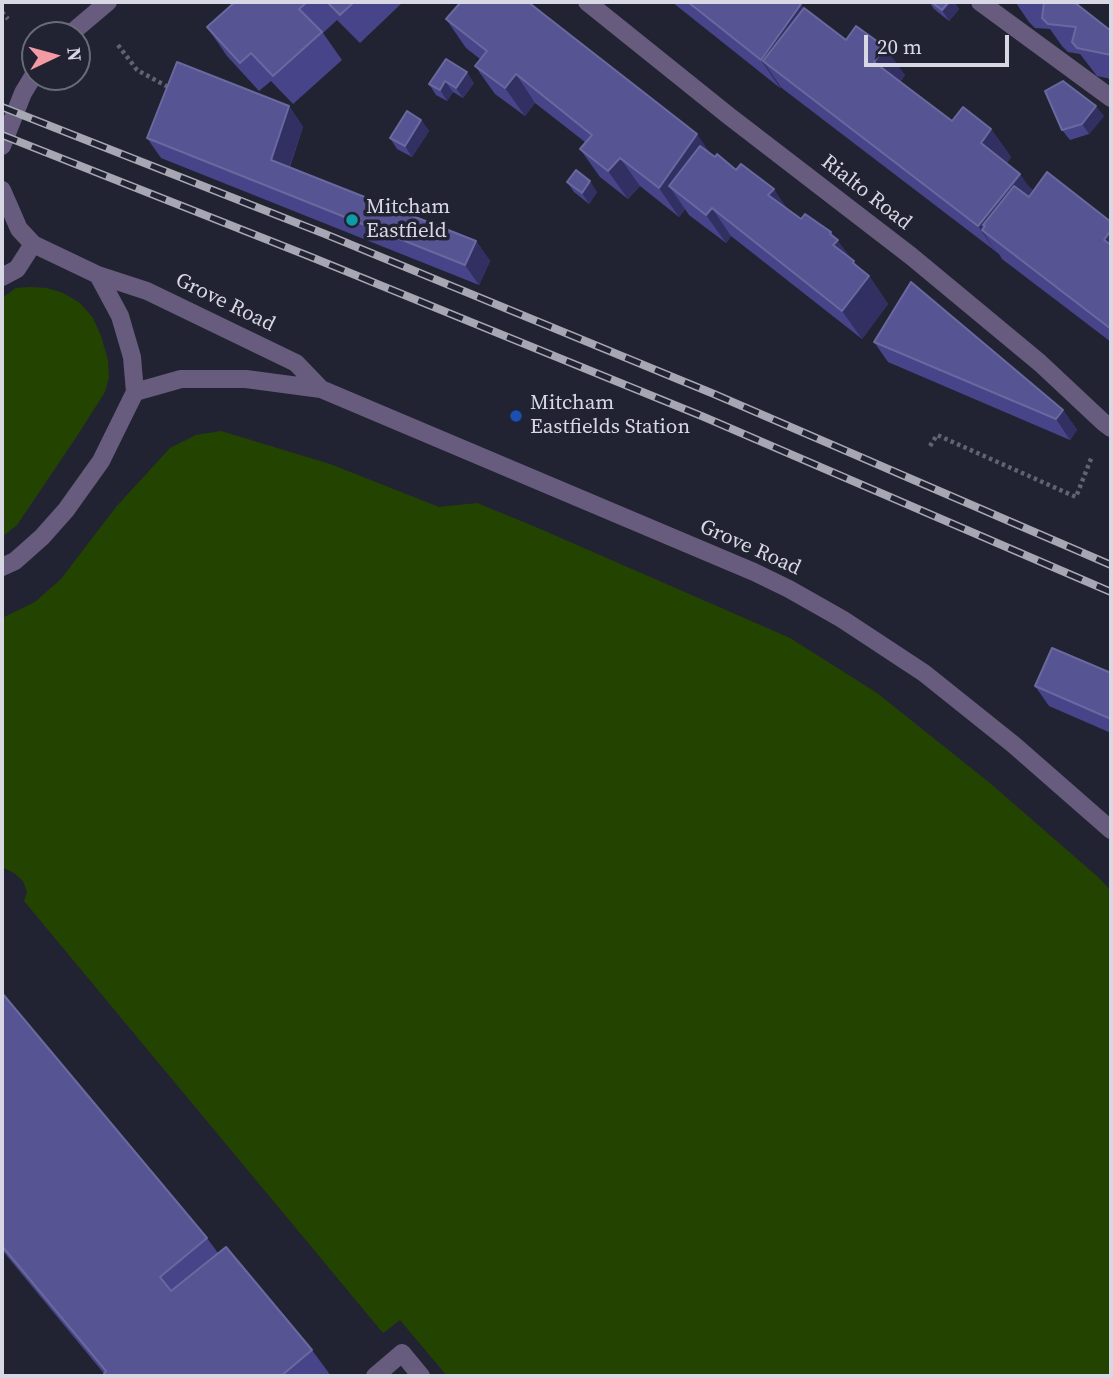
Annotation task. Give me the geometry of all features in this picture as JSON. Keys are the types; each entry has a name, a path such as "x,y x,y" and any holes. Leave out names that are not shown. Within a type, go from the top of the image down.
{"street":[{"path":"86,21 108,2"},
{"name":"Rialto Road","path":"587,2 729,116 911,256 1040,363 1107,425"},
{"path":"981,2 1111,98"},
{"path":"2,146 24,91"},
{"path":"2,190 19,229 33,244 17,269 2,277"},
{"name":"Grove Road","path":"33,244 99,275 147,291 296,363 321,389"},
{"path":"2,567 15,561 42,537 66,510 101,461 135,392 132,357 120,316 99,275"},
{"name":"Grove Road","path":"135,392 181,379 246,379 321,389 754,572 842,619 914,666 1014,744 1111,830"},
{"path":"375,1376 402,1353 421,1376"}],"path":[{"path":"2,12 8,19 2,20"},
{"path":"118,45 137,70 173,89"},
{"path":"930,446 936,435 1076,497 1107,425"}],"green space":[{"path":"30,287 63,293 80,303 93,318 101,336 108,360 109,377 105,392 77,436 17,525 2,537 2,298 16,288"},
{"path":"221,431 330,464 439,507 477,503 790,638 877,693 991,784 1098,877 1111,891 1111,1376 447,1376 400,1320 383,1333 24,901 27,892 23,881 2,867 2,618 35,602 61,579 116,507 170,448 196,435"}],"building":[{"path":"235,2 307,2 299,9 322,32 273,76 251,53 240,63 207,27"},
{"path":"327,2 354,2 340,15"},
{"path":"461,2 528,2 697,134 659,188 620,158 608,171 580,149 592,135 516,74 505,88 475,66 487,51 446,19"},
{"path":"688,2 797,2 801,4 761,60"},
{"path":"931,2 949,2 942,10"},
{"path":"1036,2 1074,2 1111,31 1111,55 1077,48 1072,42 1076,27 1048,24 1042,18 1044,3"},
{"path":"804,8 846,40 856,26 885,47 874,62 952,121 963,107 991,129 981,143 1020,174 978,226 763,61"},
{"path":"446,59 467,72 456,88 445,81 440,90 429,84"},
{"name":"Mitcham Eastfield","path":"177,62 289,106 271,160 476,241 465,265 147,138"},
{"path":"1063,81 1096,106 1082,124 1062,130 1045,91"},
{"path":"407,111 421,120 405,146 390,138"},
{"path":"700,146 715,157 717,154 736,170 741,164 774,189 768,195 801,219 805,214 831,232 838,240 833,245 869,276 842,311 712,208 706,215 669,186"},
{"path":"576,170 590,181 582,193 567,182"},
{"path":"1047,172 1111,222 1111,230 1104,240 1111,245 1111,329 982,230 985,226 983,225 1014,186 1029,197"},
{"path":"911,282 1063,410 1056,419 874,342"},
{"path":"1052,648 1111,673 1111,719 1035,686"},
{"path":"2,993 207,1238 160,1277 171,1291 226,1247 312,1350 281,1376 106,1376 106,1371 2,1246"}],"railway":[{"path":"2,107 325,234 714,394 1111,565"},
{"path":"2,135 704,417 1111,592"}],"place":[{"name":"Mitcham Eastfield","path":"352,220"},
{"name":"Mitcham Eastfields Station","path":"516,416"}]}
